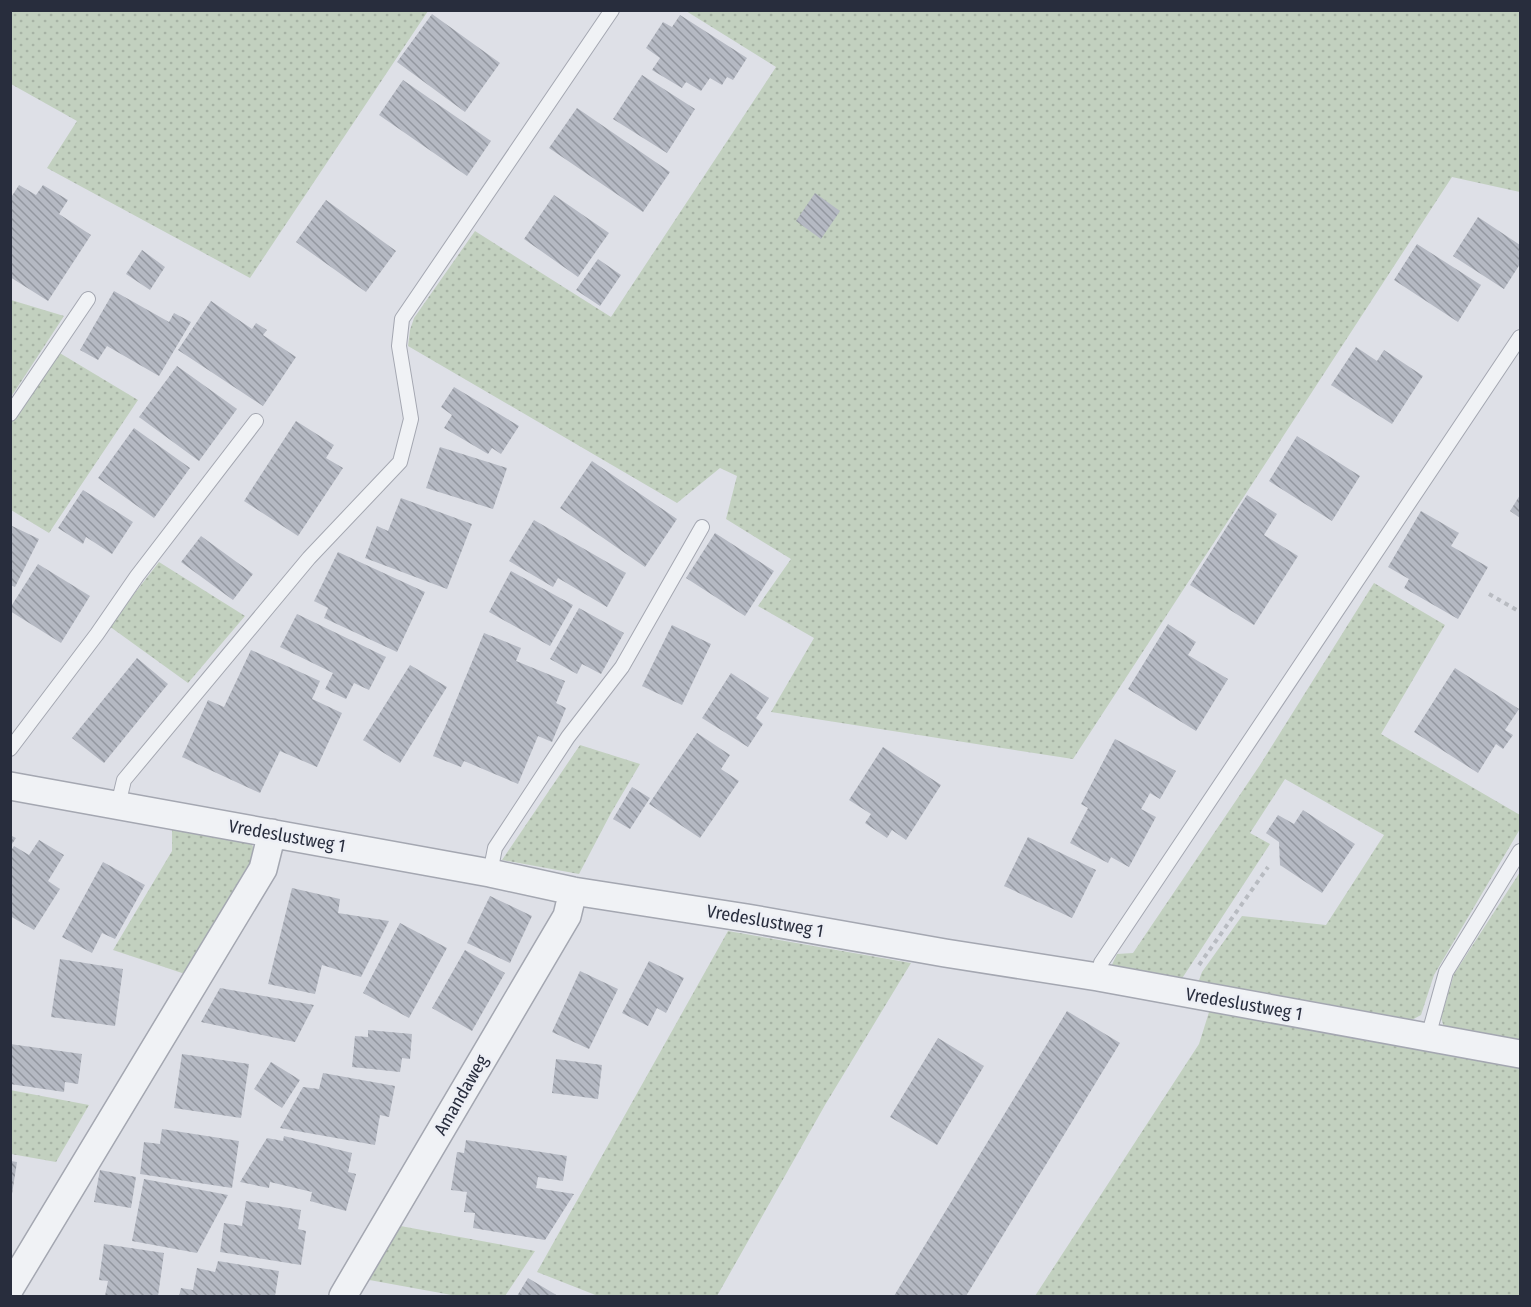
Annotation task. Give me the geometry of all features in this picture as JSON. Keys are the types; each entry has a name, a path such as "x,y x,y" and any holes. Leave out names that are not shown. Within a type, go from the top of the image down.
{"street":[{"name":"Vredeslustweg 1","path":"10,786 489,873 573,891 1098,977 1521,1054"},
{"path":"10,1288 263,869 272,833"},
{"name":"Amandaweg","path":"343,1296 567,916 573,891"}],"lane":[{"path":"118,805 124,780 309,558 400,462 411,419 399,346 402,319 612,10"},
{"path":"10,414 88,299"},
{"path":"1098,977 1101,963 1521,337"},
{"path":"10,749 97,634 137,576 256,421"},
{"path":"489,873 495,848 568,737 622,667 702,527"},
{"path":"1428,1037 1446,972 1521,851"}],"path":[{"path":"1489,594 1521,612"},
{"path":"1189,993 1192,974 1268,867"}],"green space":[{"path":"10,11 428,11 250,278 47,168 77,121 11,84"},
{"path":"686,11 1520,11 1520,192 1452,177 1073,759 771,712 814,638 758,606 791,559 726,519 737,476 720,468 677,503 408,346 414,318 475,231 611,317 776,67"},
{"path":"10,300 64,316 11,397"},
{"path":"58,352 138,400 49,533 11,510 11,423"},
{"path":"159,562 245,616 188,683 109,626"},
{"path":"1374,583 1445,625 1381,734 1520,815 1520,829 1434,975 1421,1015 1406,1023 1198,983 1202,972 1242,916 1326,925 1384,835 1285,779 1250,833 1270,844 1181,980 1110,969 1117,954 1133,953 1260,765"},
{"path":"580,745 640,764 579,874 502,860"},
{"path":"172,827 251,842 255,852 253,866 185,974 113,950 172,851"},
{"path":"1520,872 1520,1043 1445,1030 1441,1018 1454,974"},
{"path":"728,931 911,963 825,1105 717,1296 598,1296 537,1272"},
{"path":"1210,1009 1520,1062 1520,1296 1035,1296 1199,1044"},
{"path":"10,1090 89,1105 56,1162 11,1154"},
{"path":"395,1225 535,1251 505,1296 457,1296 364,1279"}],"building":[{"path":"432,14 500,63 465,112 397,62"},
{"path":"680,15 747,58 733,80 727,77 722,85 710,78 701,91 686,82 682,88 652,70 660,58 646,48 663,22 672,27"},
{"path":"642,75 695,109 667,153 613,119"},
{"path":"403,80 491,141 467,176 379,115"},
{"path":"577,108 670,172 643,212 549,148"},
{"path":"19,185 36,195 43,185 68,200 59,214 91,235 48,301 10,277 10,199"},
{"path":"815,193 840,211 821,239 796,221"},
{"path":"554,195 609,233 578,277 524,239"},
{"path":"326,200 396,251 366,292 296,242"},
{"path":"1478,217 1520,245 1520,264 1504,289 1453,256"},
{"path":"1417,244 1481,285 1458,322 1394,280"},
{"path":"142,250 165,267 150,290 126,274"},
{"path":"598,259 621,275 600,306 576,290"},
{"path":"114,291 169,322 174,313 191,322 159,376 107,346 98,360 80,350"},
{"path":"211,301 252,329 256,323 267,330 263,335 296,357 263,406 178,350"},
{"path":"1356,347 1377,361 1384,350 1423,376 1392,424 1331,385"},
{"path":"177,366 237,409 199,461 139,417"},
{"path":"454,387 519,426 501,454 492,448 488,454 444,428 452,415 441,407"},
{"path":"296,421 334,445 326,458 343,468 298,536 244,501"},
{"path":"134,428 190,468 154,518 98,478"},
{"path":"1297,436 1360,476 1332,521 1269,481"},
{"path":"440,447 507,468 493,509 426,488"},
{"path":"592,461 677,519 645,567 560,508"},
{"path":"83,490 133,522 112,554 86,537 83,544 58,528"},
{"path":"1247,495 1277,514 1264,535 1298,556 1254,625 1190,585"},
{"path":"1520,495 1520,518 1510,511"},
{"path":"401,498 472,524 447,589 365,558 377,526 388,531"},
{"path":"1421,511 1459,533 1451,546 1488,567 1458,619 1404,588 1409,579 1388,567"},
{"path":"534,520 626,573 607,607 558,578 553,587 509,561"},
{"path":"10,525 39,539 15,587 10,585"},
{"path":"715,533 774,571 745,616 686,578"},
{"path":"201,536 253,574 233,600 181,562"},
{"path":"338,552 425,592 397,652 324,618 328,608 314,601"},
{"path":"38,564 90,596 61,643 10,611"},
{"path":"511,571 573,605 550,646 489,612"},
{"path":"579,608 624,633 601,674 582,664 577,674 550,659"},
{"path":"297,614 386,657 369,690 354,683 346,699 325,689 333,673 280,647"},
{"path":"1168,624 1196,642 1188,655 1228,679 1196,731 1128,689"},
{"path":"672,625 711,644 682,705 642,686"},
{"path":"484,633 521,648 516,661 565,681 556,703 566,708 552,742 538,736 518,784 464,761 461,767 433,756"},
{"path":"251,650 320,681 312,699 342,713 317,767 280,751 260,793 182,757 208,700 224,707"},
{"path":"137,658 168,684 104,763 72,738"},
{"path":"410,665 447,687 400,763 363,740"},
{"path":"1455,668 1519,709 1505,730 1513,735 1503,749 1496,744 1478,773 1414,732"},
{"path":"731,673 769,698 756,718 763,724 748,747 702,718"},
{"path":"697,733 730,755 721,769 739,781 700,838 649,804"},
{"path":"1115,739 1176,771 1160,799 1150,793 1141,809 1156,817 1129,867 1111,857 1108,863 1070,843 1088,808 1081,804"},
{"path":"883,747 941,785 906,840 892,830 887,838 865,823 871,814 849,800"},
{"path":"632,787 650,798 630,829 613,819"},
{"path":"1303,810 1355,844 1322,893 1280,865 1279,842 1266,833 1278,815 1294,824"},
{"path":"10,835 16,838 10,847"},
{"path":"1028,837 1096,870 1072,918 1004,886"},
{"path":"39,840 64,855 48,881 60,889 34,930 10,916 10,852 14,846 29,855"},
{"path":"103,862 145,885 115,939 102,933 92,953 62,937"},
{"path":"292,888 340,899 338,913 389,921 361,977 322,965 315,994 268,984"},
{"path":"490,896 532,916 510,963 467,943"},
{"path":"400,923 447,948 409,1018 363,993"},
{"path":"465,950 505,973 472,1031 432,1008"},
{"path":"60,959 123,969 115,1026 51,1017"},
{"path":"649,961 684,978 666,1013 657,1008 648,1026 622,1013"},
{"path":"580,971 618,989 589,1049 552,1032"},
{"path":"220,988 314,1005 295,1042 201,1022"},
{"path":"1067,1011 1120,1043 966,1296 894,1296"},
{"path":"368,1030 412,1034 410,1059 402,1058 400,1072 352,1067 355,1036 368,1037"},
{"path":"938,1038 984,1066 937,1145 890,1117"},
{"path":"10,1044 82,1054 78,1084 65,1082 64,1092 10,1084"},
{"path":"182,1054 249,1064 241,1118 174,1108"},
{"path":"556,1059 602,1065 598,1099 552,1093"},
{"path":"271,1062 300,1080 282,1108 254,1089"},
{"path":"323,1073 395,1086 389,1117 380,1115 375,1145 280,1128 303,1087 319,1089"},
{"path":"162,1129 239,1141 232,1188 140,1174 144,1142 160,1144"},
{"path":"284,1136 352,1153 348,1172 356,1174 346,1211 310,1201 312,1192 270,1182 269,1188 240,1182 267,1138 283,1141"},
{"path":"466,1140 567,1156 563,1181 538,1177 536,1188 574,1194 545,1240 473,1228 475,1213 464,1212 467,1192 451,1190 457,1152 464,1153"},
{"path":"10,1161 17,1162 12,1194 10,1194"},
{"path":"100,1170 136,1177 131,1208 94,1202"},
{"path":"144,1179 228,1195 197,1253 132,1241"},
{"path":"246,1201 301,1210 298,1229 306,1231 301,1265 220,1252 224,1223 242,1226"},
{"path":"104,1244 164,1253 158,1296 105,1296 108,1281 99,1280"},
{"path":"218,1261 279,1271 275,1296 179,1296 181,1288 193,1290 197,1268 215,1272"},
{"path":"528,1278 558,1296 517,1296"}]}
